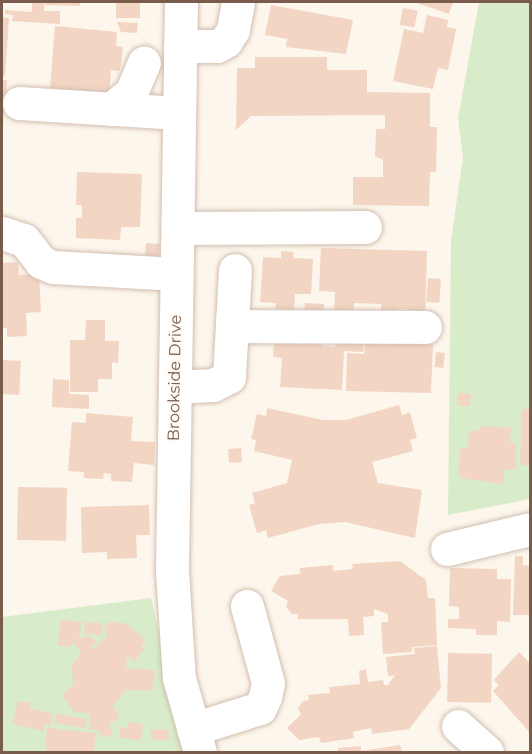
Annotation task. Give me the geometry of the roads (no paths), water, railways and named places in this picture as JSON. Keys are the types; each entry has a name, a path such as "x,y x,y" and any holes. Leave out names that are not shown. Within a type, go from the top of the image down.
{"street":[{"name":"Brookside Drive","path":"181,2 172,571 179,678 196,741"},
{"path":"180,46 217,46 226,41 233,30 238,2"},
{"path":"111,110 131,93 144,63"},
{"path":"19,104 179,113"},
{"path":"177,228 365,227"},
{"path":"2,233 24,240 41,262 53,267 177,274"},
{"path":"175,387 213,385 229,377 236,270"},
{"path":"232,326 426,327"},
{"path":"447,549 531,529"},
{"path":"196,741 260,708 265,697 268,683 247,606"},
{"path":"458,726 488,753"}]}
